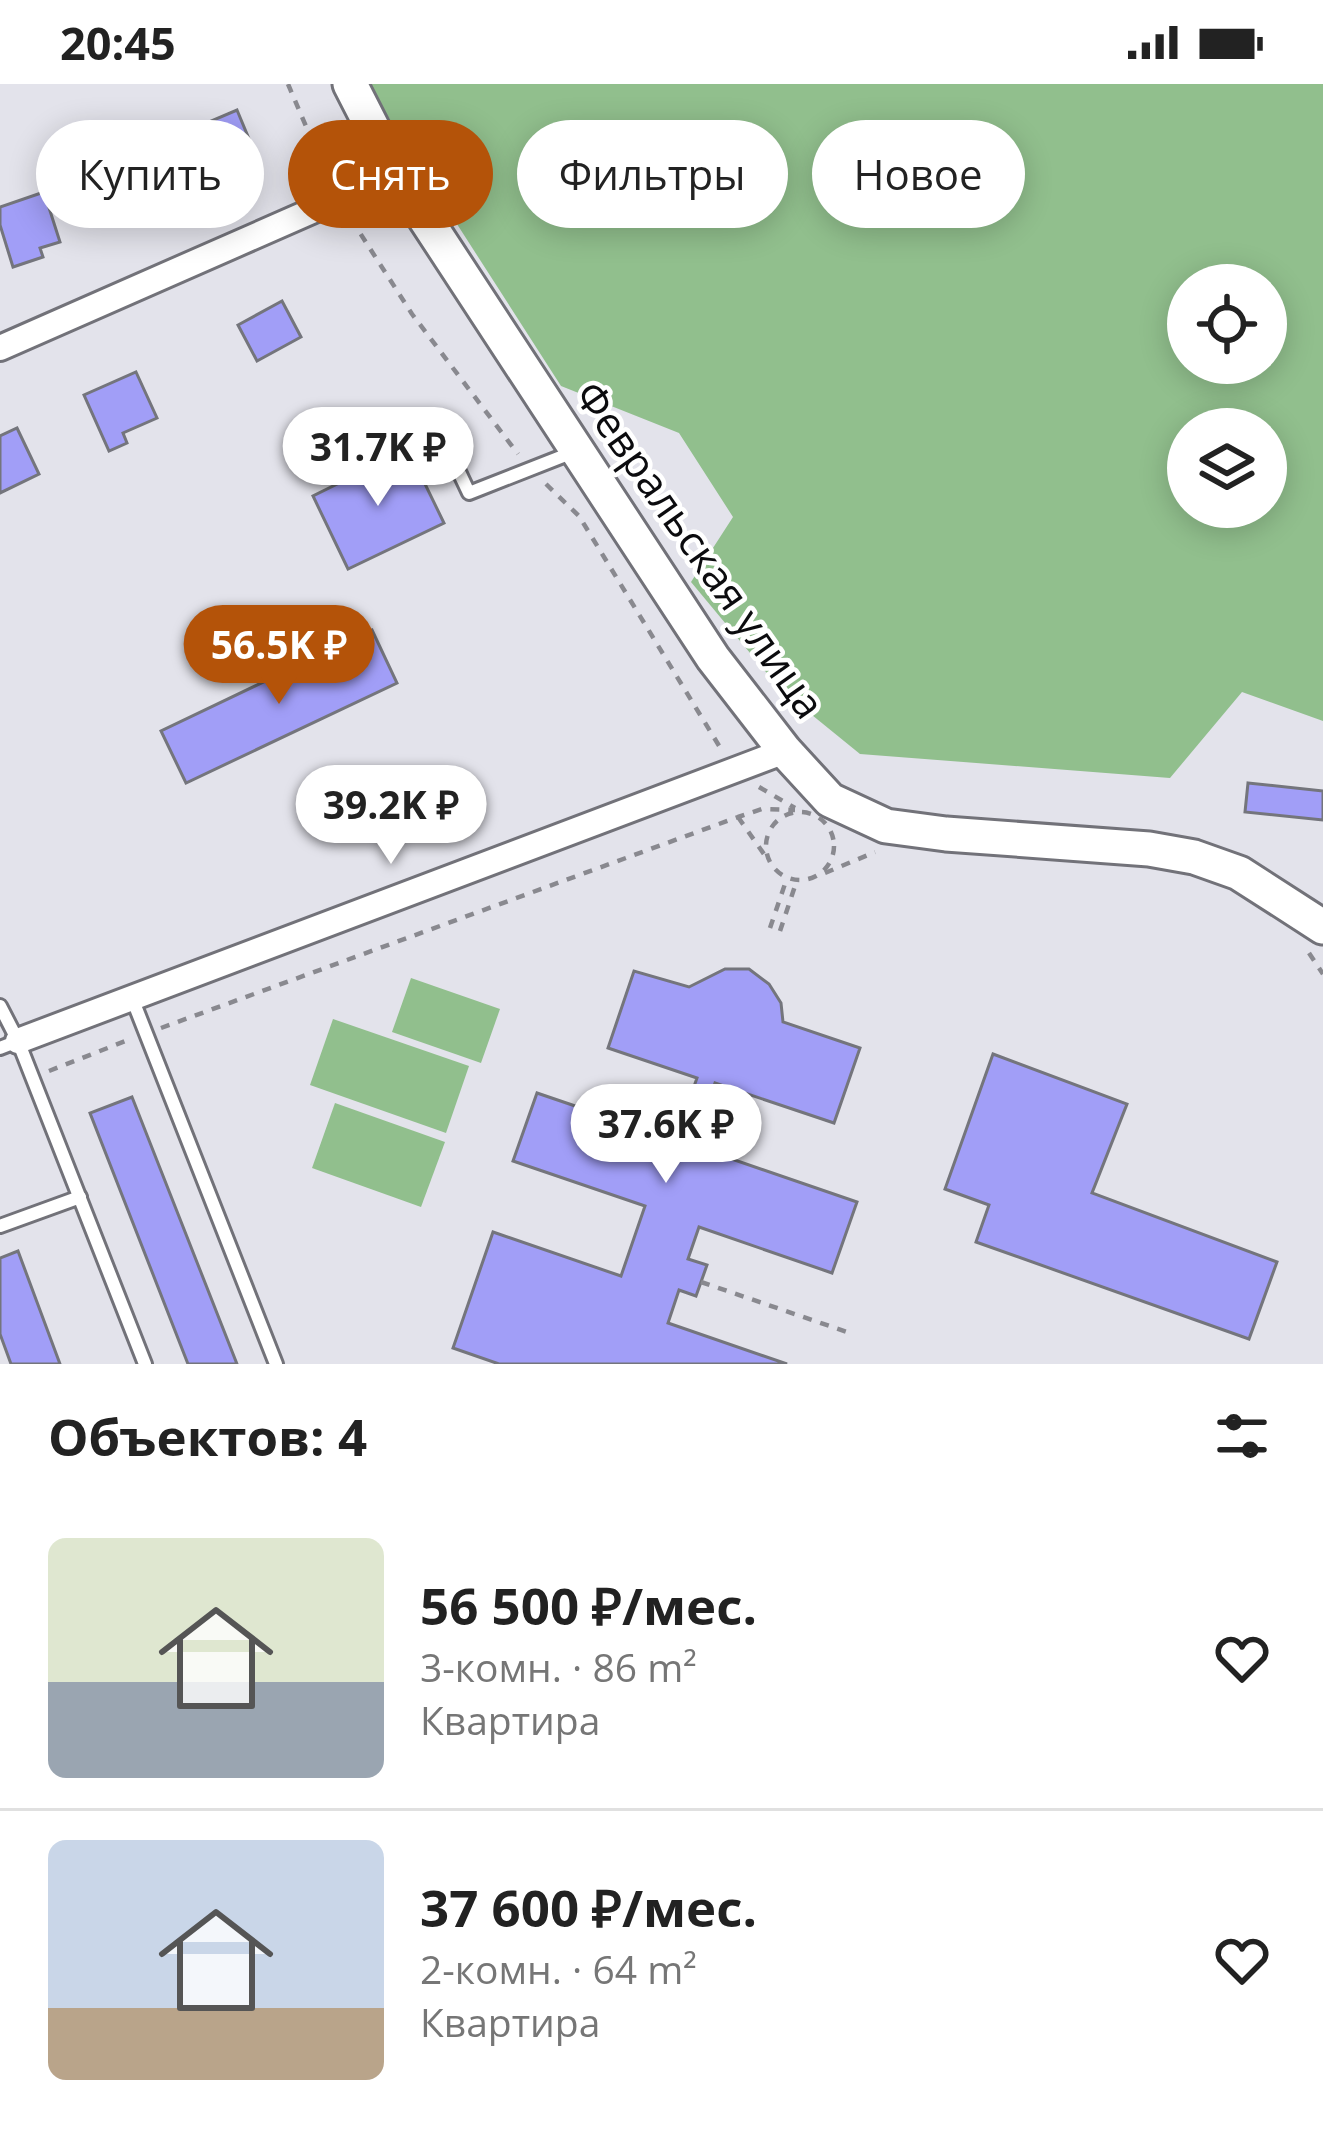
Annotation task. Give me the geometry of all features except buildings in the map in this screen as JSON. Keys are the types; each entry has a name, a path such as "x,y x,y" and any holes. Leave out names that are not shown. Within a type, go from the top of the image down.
{"main road":[{"name":"Февральская улица","path":"350,84 368,120"},
{"name":"Февральская улица","path":"431,228 713,658 785,752 830,800 886,826 1194,857 1239,873 1315,939"}],"street":[{"path":"0,348 288,221"},
{"path":"9,1045 785,752"}],"lane":[{"path":"436,423 469,493 577,451"},
{"path":"132,998 276,1364"},
{"path":"0,1006 9,1045 32,1078 145,1364"},
{"path":"0,1226 80,1197"}],"path":[{"path":"32,1078 762,809 800,811 821,818 834,837 832,860 816,876"},
{"path":"772,865 766,846 771,827 800,811"},
{"path":"738,817 787,878 816,876 886,848"},
{"path":"770,928 787,878"},
{"path":"780,932 797,880"},
{"path":"1315,939 1323,974"},
{"path":"701,1282 850,1333"}],"green space":[{"path":"367,84 1323,84 1323,721 1242,692 1170,778 860,754 780,689 691,582 733,517 679,433 561,386 460,228 493,228 493,120 390,120"},
{"path":"411,978 500,1009 481,1063 392,1032"},
{"path":"333,1019 469,1066 446,1133 310,1085"},
{"path":"335,1103 445,1142 421,1207 312,1168"}]}
